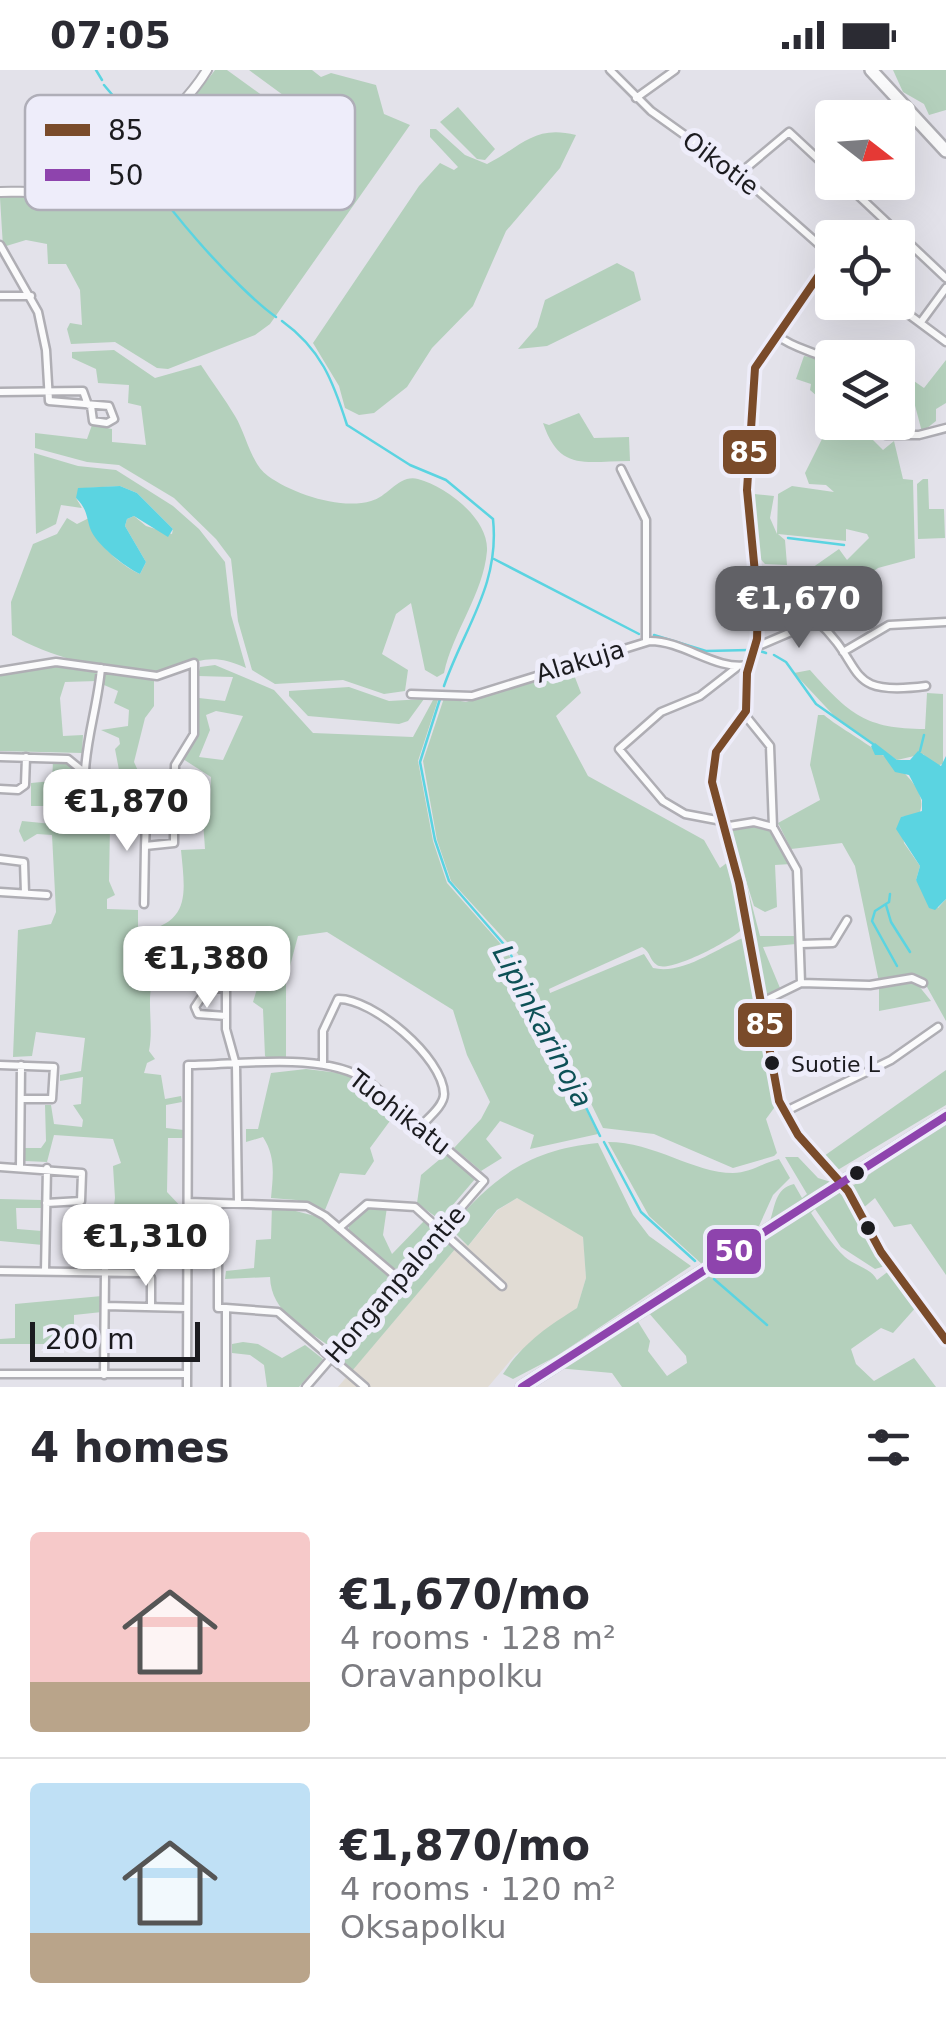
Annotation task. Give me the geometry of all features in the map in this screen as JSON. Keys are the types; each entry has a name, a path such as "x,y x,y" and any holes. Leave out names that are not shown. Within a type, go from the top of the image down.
{"highway":[{"path":"871,70 946,151"}],"main road":[{"path":"522,1387 946,1116"}],"street":[{"path":"185,95 207,70"},
{"name":"Oikotie","path":"610,70 636,98 739,174 815,241"},
{"path":"636,98 676,70"},
{"path":"739,174 790,132 815,156"},
{"path":"0,192 25,191"},
{"path":"863,200 946,278"},
{"path":"0,245 32,296 46,350 46,391 54,404 90,406 82,391 46,391 0,392"},
{"path":"815,281 754,372 746,490 758,604 755,648 748,665 744,715 712,762 722,824 740,883 773,1078 784,1112 842,1183 881,1252 946,1340"},
{"path":"921,322 946,288"},
{"path":"0,296 32,296"},
{"path":"915,318 946,342"},
{"path":"778,336 795,350 815,354"},
{"path":"915,435 946,428"},
{"path":"621,470 646,520 646,641"},
{"path":"755,648 817,621 860,678 873,688 890,692 926,686"},
{"path":"843,652 889,625 946,622"},
{"name":"Alakuja","path":"411,694 472,696 646,641 676,644 737,667"},
{"path":"0,671 56,662 157,676 194,662 194,734 175,765 174,844 145,846"},
{"path":"748,665 737,667 702,694 661,712 619,749 663,801 684,814 722,824 754,822 772,827"},
{"path":"85,773 89,726 98,707 101,668"},
{"path":"744,715 770,746 772,827 797,870 802,944 800,983"},
{"path":"60,756 146,823 174,824"},
{"path":"0,757 86,756"},
{"path":"0,789 25,785 26,757"},
{"path":"144,904 146,823"},
{"path":"0,859 24,862 25,893"},
{"path":"0,892 47,895"},
{"path":"802,944 833,943 847,920"},
{"path":"226,956 226,1016 236,1064 238,1202"},
{"path":"762,1002 800,983 870,985 912,978 923,983"},
{"path":"225,986 206,988 194,1008 198,1014 226,1016"},
{"path":"324,1064 323,1032 338,999 350,1000 398,1028 419,1045 442,1088 440,1104 421,1126"},
{"path":"784,1112 891,1060 938,1026"},
{"name":"Tuohikatu","path":"188,1202 188,1065 324,1064 356,1073 484,1181"},
{"path":"0,1065 54,1067 54,1094 50,1100 20,1099"},
{"path":"20,1168 21,1065"},
{"path":"0,1167 80,1170 83,1199 78,1203 46,1203"},
{"path":"46,1271 47,1168"},
{"name":"Honganpalontie","path":"306,1387 484,1181"},
{"path":"186,1387 188,1202 300,1204 339,1228 399,1279"},
{"path":"218,1202 218,1308 275,1310 365,1387"},
{"path":"339,1228 363,1205 401,1203 415,1207 502,1286"},
{"path":"0,1271 150,1276 151,1308"},
{"path":"104,1375 106,1272"},
{"path":"105,1306 187,1308"},
{"path":"226,1308 226,1387"},
{"path":"0,1374 186,1374"}],"shaded area":[{"path":"517,1198 583,1236 586,1278 577,1308 515,1355 488,1387 338,1387 456,1248 463,1242 468,1246 498,1210"}],"green space":[{"path":"215,70 227,70 262,95 194,95"},
{"path":"249,70 312,70 321,77 331,73 376,85 384,114 410,125 355,203 355,95 283,95"},
{"path":"893,70 946,70 946,110 929,115 924,104 903,92"},
{"path":"458,107 495,149 485,160 477,159 440,122"},
{"path":"430,129 436,129 465,155 487,164 538,135 576,135 560,168 506,231 473,306 432,348 407,387 374,413 359,415 345,408 339,386 313,343 419,186 440,163 454,170 458,167 430,137"},
{"path":"25,196 25,210 350,210 270,324 255,335 168,369 157,368 115,342 71,344 67,329 70,323 82,325 80,290 66,264 48,264 47,244 26,240 3,247 0,198"},
{"path":"617,263 634,272 641,300 547,346 518,349 537,327 545,300"},
{"path":"114,350 155,378 201,365 235,416 262,471 290,489 332,502 359,503 377,499 411,478 441,489 464,506 481,527 487,551 480,583 444,673 437,677 425,670 411,603 396,614 382,654 408,670 405,691 384,694 343,680 275,684 252,670 238,621 231,559 216,539 174,498 119,465 87,462 35,448 35,433 87,439 92,425 112,429 112,442 146,445 141,406 128,403 129,385 98,383 96,369 72,358 72,352"},
{"path":"804,356 815,358 815,394 810,390 811,384 796,379"},
{"path":"946,360 946,403 936,409 936,421 922,432 915,406 915,382 924,388"},
{"path":"579,413 594,438 629,437 630,461 587,462 566,457 557,450 543,423 549,425"},
{"path":"822,440 873,440 883,450 894,441 903,479 913,480 915,558 878,568 824,608 817,602 823,598 809,570 839,549 847,560 869,538 867,534 846,529 846,541 778,534 785,540 787,565 765,564 757,555 754,494 774,496 770,518 777,534 778,494 792,486 834,492 826,485 809,484 805,473"},
{"path":"34,453 78,466 116,470 173,506 199,529 225,562 231,615 246,668 217,659 162,672 114,670 59,656 12,635 11,602 33,544 57,534 67,518 77,524 89,518 95,535 108,551 140,574 146,562 125,526 127,519 134,516 146,526 172,534 173,529 137,493 120,486 86,488 76,498 82,508 61,505 56,524 36,534"},
{"path":"928,479 929,509 944,509 945,538 918,539 917,484"},
{"path":"215,665 274,690 313,733 413,737 433,700 438,700 418,761 433,841 447,883 507,951 598,1134 530,1149 534,1135 500,1121 486,1139 502,1158 481,1171 454,1148 481,1119 490,1102 467,1055 453,1010 327,932 298,936 286,981 286,1060 270,1061 265,1056 263,1009 253,1002 260,979 247,981 240,974 244,963 256,963 265,954 260,945 219,938 198,954 175,933 153,978 149,1051 155,1059 147,1063 144,1073 161,1075 165,1099 181,1096 182,1102 166,1105 166,1128 184,1130 184,1138 168,1138 167,1192 183,1209 182,1241 168,1233 119,1245 75,1242 76,1236 110,1235 115,1198 113,1166 121,1163 113,1139 54,1135 47,1162 25,1161 23,1148 41,1148 46,1141 45,1105 51,1105 54,1124 82,1127 83,1120 73,1105 81,1104 83,1077 60,1081 60,1075 81,1071 85,1038 36,1032 32,1056 13,1057 18,930 51,924 56,912 52,835 37,834 24,842 19,831 22,821 52,824 52,806 31,806 31,783 52,781 53,762 65,763 143,825 143,830 110,825 109,881 115,895 107,899 107,909 138,910 138,932 168,922 176,914 183,893 181,850 205,849 202,807 210,805 211,777 183,759 197,737 199,698 225,701 233,677 198,676 200,667","holes":["216,711 243,716 223,760 199,757 210,730 206,715"]},
{"path":"57,667 99,673 97,681 65,682 60,698 63,736 83,735 82,753 0,751 0,674"},
{"path":"571,667 581,693 556,716 588,776 704,840 720,868 728,862 743,928 715,947 674,965 657,965 642,947 549,989 550,993 644,954 653,968 676,968 743,938 777,1104 766,1119 777,1153 774,1156 733,1168 654,1134 603,1128 518,954 451,881 437,840 423,761 444,698 466,702"},
{"path":"810,670 848,708 888,726 925,729 927,693 943,694 943,764 936,766 923,754 897,760 839,721 794,673"},
{"path":"103,673 154,680 154,706 145,718 134,762 144,784 138,787 136,805 151,820 101,784 103,778 116,781 119,770 115,749 120,744 119,738 101,730 128,726 129,710 114,703 118,691 104,685"},
{"path":"349,687 389,701 424,699 408,721 399,724 308,716 289,696 289,691"},
{"path":"818,715 824,715 887,758 915,786 921,800 919,814 901,817 904,843 920,866 916,880 938,908 946,899 946,1021 922,978 879,982 855,866 842,843 791,849 778,823 820,800 810,765"},
{"path":"746,825 772,830 791,864 775,865 777,907 765,912 754,906 743,871 760,936 796,936 796,944 763,947 780,988 766,995 729,836 732,828"},
{"path":"914,980 931,1001 879,1011 879,986"},
{"path":"306,1069 348,1074 398,1110 370,1148 374,1161 365,1175 340,1173 325,1210 296,1200 271,1198 273,1167 267,1144 263,1137 246,1142 246,1129 258,1129 271,1073"},
{"path":"946,1070 946,1105 836,1171 824,1156"},
{"path":"946,1121 946,1275 911,1224 894,1227 875,1198 862,1209 851,1187"},
{"path":"608,1142 641,1147 718,1172 745,1171 779,1159 790,1178 773,1195 759,1226 704,1266 649,1216"},
{"path":"598,1143 633,1215 649,1236 691,1266 557,1356 513,1379 503,1374 519,1353 577,1308 586,1278 583,1237 517,1198 497,1210 468,1246 450,1228 482,1194 514,1169 552,1152"},
{"path":"446,1154 475,1179 440,1220 417,1203 421,1175"},
{"path":"785,1157 798,1157 818,1178 831,1182 770,1221 777,1199 788,1186 794,1184 802,1198 807,1194"},
{"path":"839,1190 845,1192 885,1266 875,1269 841,1247 815,1209 811,1213 818,1224 845,1257 877,1280 890,1270 918,1305 893,1333 881,1328 851,1349 856,1364 874,1381 914,1358 936,1387 622,1387 612,1373 557,1368","holes":["648,1312 686,1356 687,1363 667,1376 648,1351 650,1341 637,1320"]},
{"path":"0,1199 42,1200 42,1208 16,1208 17,1229 42,1231 43,1245 0,1241"},
{"path":"272,1205 323,1218 392,1280 332,1348 283,1310 270,1277 225,1279 226,1271 254,1268 256,1240 271,1239"},
{"path":"373,1205 387,1207 383,1235 392,1254 424,1221 434,1228 400,1268 394,1269 348,1231 350,1220"},
{"path":"441,1238 456,1248 352,1371 340,1358 345,1350"},
{"path":"102,1296 102,1312 74,1315 74,1344 0,1344 0,1339 15,1338 15,1304"},
{"path":"232,1344 258,1344 282,1358 305,1345 323,1359 299,1387 267,1387 264,1365 250,1355 232,1353"}],"water":[{"path":"120,486 137,493 173,529 168,537 134,516 127,519 125,526 146,562 140,574 98,541 76,498 78,488"},
{"path":"875,743 897,760 910,760 918,751 941,766 946,756 946,899 935,910 929,908 916,880 920,866 896,829 901,817 922,811 922,800 909,775 895,772 883,755 875,755 871,746"}],"waterway":[{"name":"Lipinkarinoja","path":"96,70 102,80"},
{"name":"Lipinkarinoja","path":"104,85 112,95"},
{"name":"Lipinkarinoja","path":"172,210 240,286 276,317"},
{"name":"Lipinkarinoja","path":"282,321 307,343 324,367 347,425 410,465 446,480 493,519 494,543 486,586 444,686"},
{"path":"788,538 844,545"},
{"path":"494,559 639,634"},
{"path":"654,635 706,651 749,650"},
{"path":"760,651 766,653"},
{"path":"774,655 786,662 816,704 873,744"},
{"name":"Lipinkarinoja","path":"440,699 420,762 435,840 449,881 508,949 600,1136"},
{"path":"920,751 924,735"},
{"path":"890,894 889,902 875,911 872,921 897,966"},
{"path":"886,905 891,922 910,952"},
{"name":"Lipinkarinoja","path":"604,1142 641,1212 695,1261"},
{"path":"714,1279 767,1325"}],"transit line":[{"name":"85","path":"815,281 755,368 747,490 758,604 757,639 747,673 746,711 716,752 712,782 739,883 779,1101 798,1135 848,1191 881,1252 946,1340"},
{"name":"50","path":"522,1387 946,1116"}],"place":[{"name":"Suotie L","path":"772,1063"}]}
